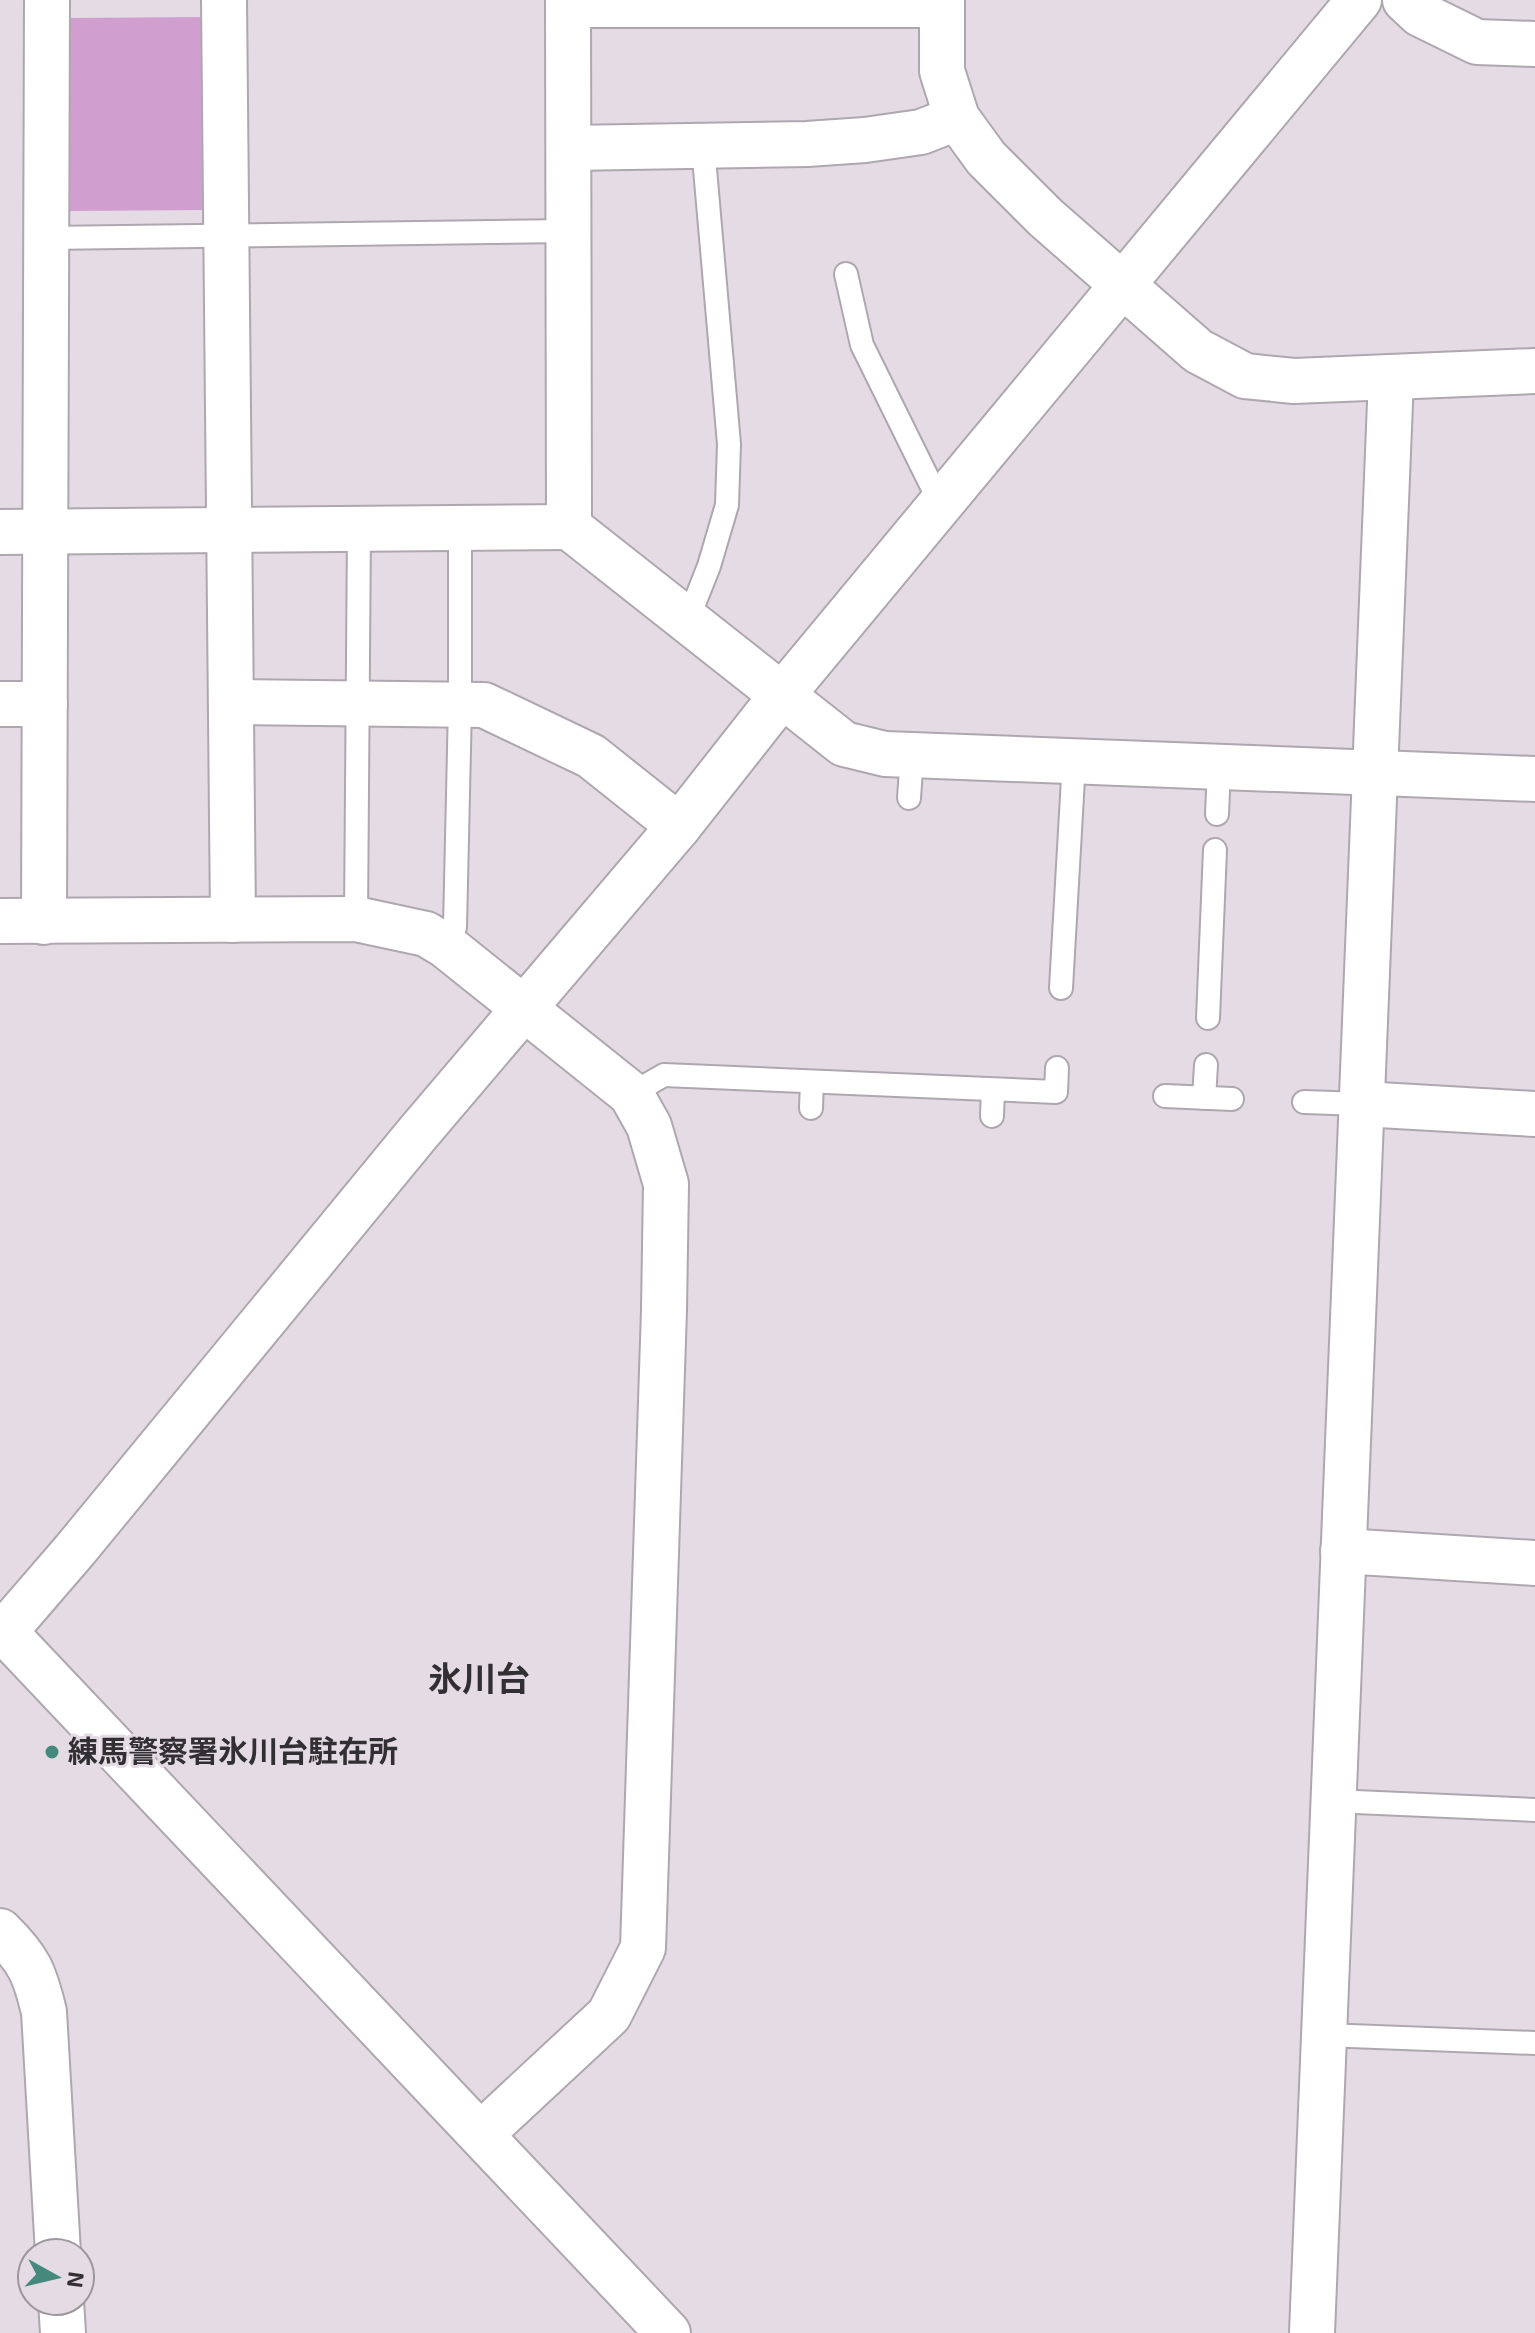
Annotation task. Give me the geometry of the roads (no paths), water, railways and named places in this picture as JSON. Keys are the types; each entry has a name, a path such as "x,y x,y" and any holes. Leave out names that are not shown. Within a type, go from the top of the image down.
{"street":[{"path":"44,922 47,0"},
{"path":"224,0 233,920"},
{"path":"668,2333 1,1632 75,1550 418,1133 679,826 783,694 1359,0"},
{"path":"1405,0 1420,14 1477,42 1535,44"},
{"path":"569,527 568,3 942,2 942,71 957,118 986,158 1045,217 1198,351 1245,376 1294,381 1535,371"},
{"path":"569,148 807,144 865,140 921,132 957,118"},
{"path":"1312,2333 1391,378"},
{"path":"0,532 569,527 844,744 885,754 1535,779"},
{"path":"231,702 484,705 591,756 679,826"},
{"path":"0,704 45,704"},
{"path":"0,921 356,919 426,934 446,946 631,1094 649,1126 666,1184 643,1948 609,2015 481,2134"},
{"path":"1362,1104 1535,1114"},
{"path":"1343,1551 1535,1563"},
{"path":"0,1931 18,1949 36,1978 44,2012 57,2237"}],"lane":[{"path":"688,619 709,566 727,505 728,490 729,444 703,146"},
{"path":"46,238 569,231"},
{"path":"846,274 862,345 941,505"},
{"path":"446,946 455,927 460,528"},
{"path":"356,919 359,529"},
{"path":"909,798 912,755"},
{"path":"1061,988 1074,761"},
{"path":"1217,814 1219,767"},
{"path":"1208,1018 1215,850"},
{"path":"894,1086 895,1063"},
{"path":"1204,1098 1206,1065"},
{"path":"631,1094 664,1075 1056,1092 1057,1068"},
{"path":"811,1108 812,1082"},
{"path":"992,1116 993,1090"},
{"path":"1168,1102 1232,1099"},
{"path":"1304,1102 1362,1104"},
{"path":"1333,1801 1535,1810"},
{"path":"1324,2035 1535,2043"}],"place":[{"name":"練馬警察署氷川台駐在所","path":"52,1752"}],"district":[{"name":"氷川台","path":"479,1679"}]}
